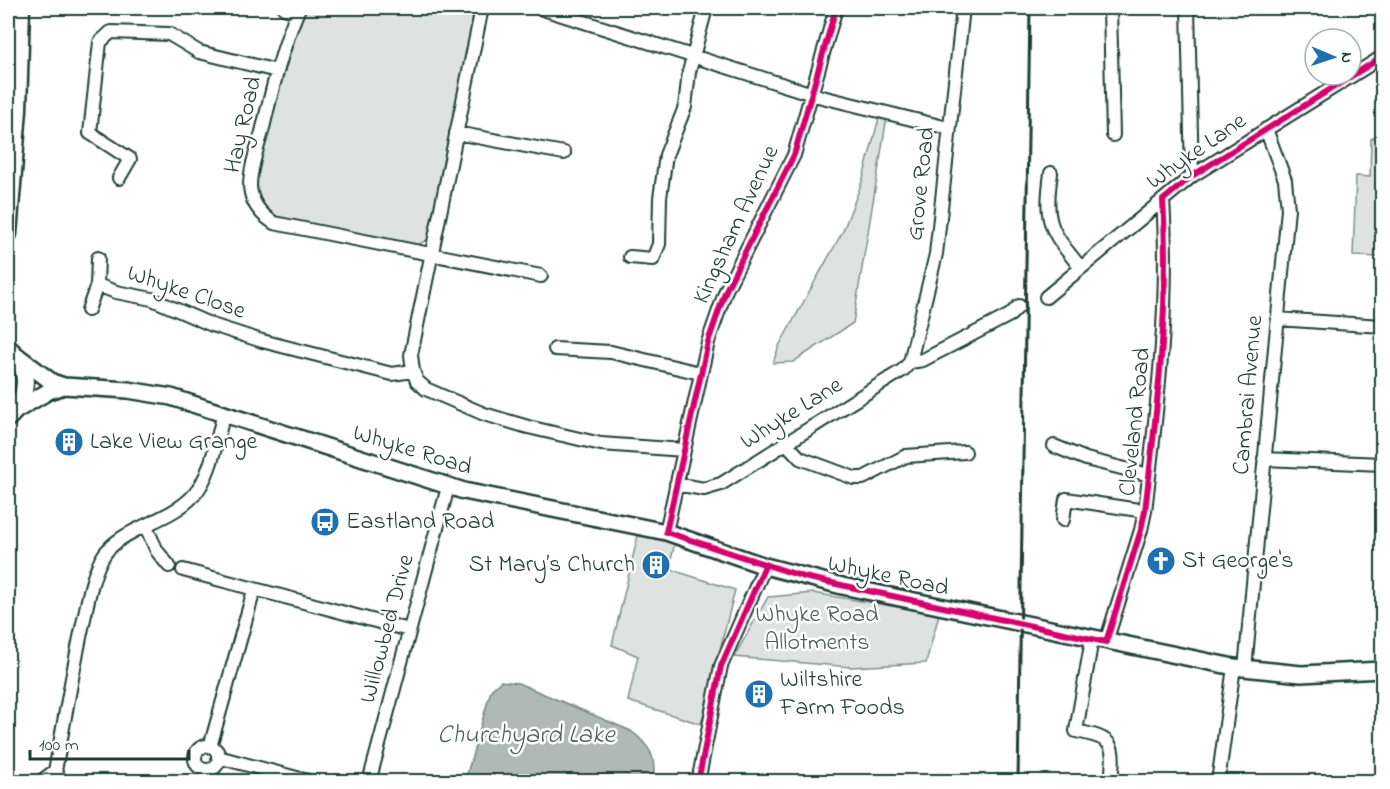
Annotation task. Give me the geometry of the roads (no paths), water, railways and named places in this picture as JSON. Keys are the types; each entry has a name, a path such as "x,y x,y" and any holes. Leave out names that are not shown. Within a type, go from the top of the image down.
{"highway":[{"path":"8,234 18,110 21,8"},
{"path":"10,349 22,366 25,383 22,401 11,415"}],"main road":[{"name":"Whyke Road","path":"10,349 52,382 64,386 128,390 171,397 448,487 536,508 666,532 765,566 842,586 1099,641 1239,668 1301,674 1383,670"},
{"name":"Whyke Road","path":"11,415 33,399 64,386"}],"street":[{"name":"Hay Road","path":"284,8 298,10 277,71 250,187 255,204 262,215 274,223 541,276"},
{"path":"482,8 411,356 417,381 426,389 484,414 528,428 601,444 684,450"},
{"path":"540,8 813,93 948,128"},
{"path":"630,257 653,259 659,244 660,198 666,155 685,107 694,55 706,8"},
{"name":"Kingsham Avenue","path":"666,532 700,374 726,290 794,155 836,8"},
{"name":"Grove Road","path":"910,362 936,254 948,128 963,8"},
{"path":"1110,8 1113,135"},
{"path":"1188,8 1192,176"},
{"path":"119,178 134,156 90,133 100,42 111,32 170,34 199,52 277,71"},
{"name":"Whyke Lane","path":"1046,297 1192,176 1383,57"},
{"name":"Cambrai Avenue","path":"1218,782 1239,668 1264,459 1288,194 1266,129"},
{"path":"456,133 564,153"},
{"path":"1051,173 1049,223 1054,234 1081,268"},
{"name":"Cleveland Road","path":"1111,782 1114,754 1111,744 1105,738 1076,731 1099,641 1141,531 1161,370 1166,247 1163,200"},
{"name":"Whyke Close","path":"88,310 97,285 98,258"},
{"name":"Whyke Close","path":"97,285 116,292 152,299 212,325 262,341 393,374 413,371"},
{"name":"Whyke Lane","path":"676,484 710,488 903,370 910,362 923,360 1010,315 1019,306"},
{"path":"1277,319 1383,326"},
{"path":"555,349 581,348 611,352 700,374"},
{"path":"40,782 59,776 87,608 102,558 117,539 146,527 179,508 195,494 205,476 224,414"},
{"path":"785,442 800,458 854,478 863,478 906,456 965,452"},
{"path":"1054,446 1086,459 1149,475"},
{"path":"1264,459 1383,464"},
{"name":"Willowbed Drive","path":"369,782 448,487"},
{"path":"1063,520 1066,499 1144,511"},
{"path":"146,527 157,551 169,566"},
{"path":"698,782 721,666 765,566"},
{"path":"183,570 409,630"},
{"path":"254,590 214,752 312,782"}],"water":[{"name":"Churchyard Lake","path":"501,681 518,683 631,731 643,741 651,753 654,765 653,781 465,781 491,690"}],"railway":[{"path":"1018,782 1030,8"}],"place":[{"name":"Lake View Grange","path":"69,442"},
{"name":"Eastland Road","path":"325,522"},
{"name":"St George's","path":"1161,561"},
{"name":"St Mary’s Church","path":"656,565"},
{"name":"Wiltshire Farm Foods","path":"759,694"}],"park label":[{"name":"Whyke Road Allotments","path":"817,629"}]}
